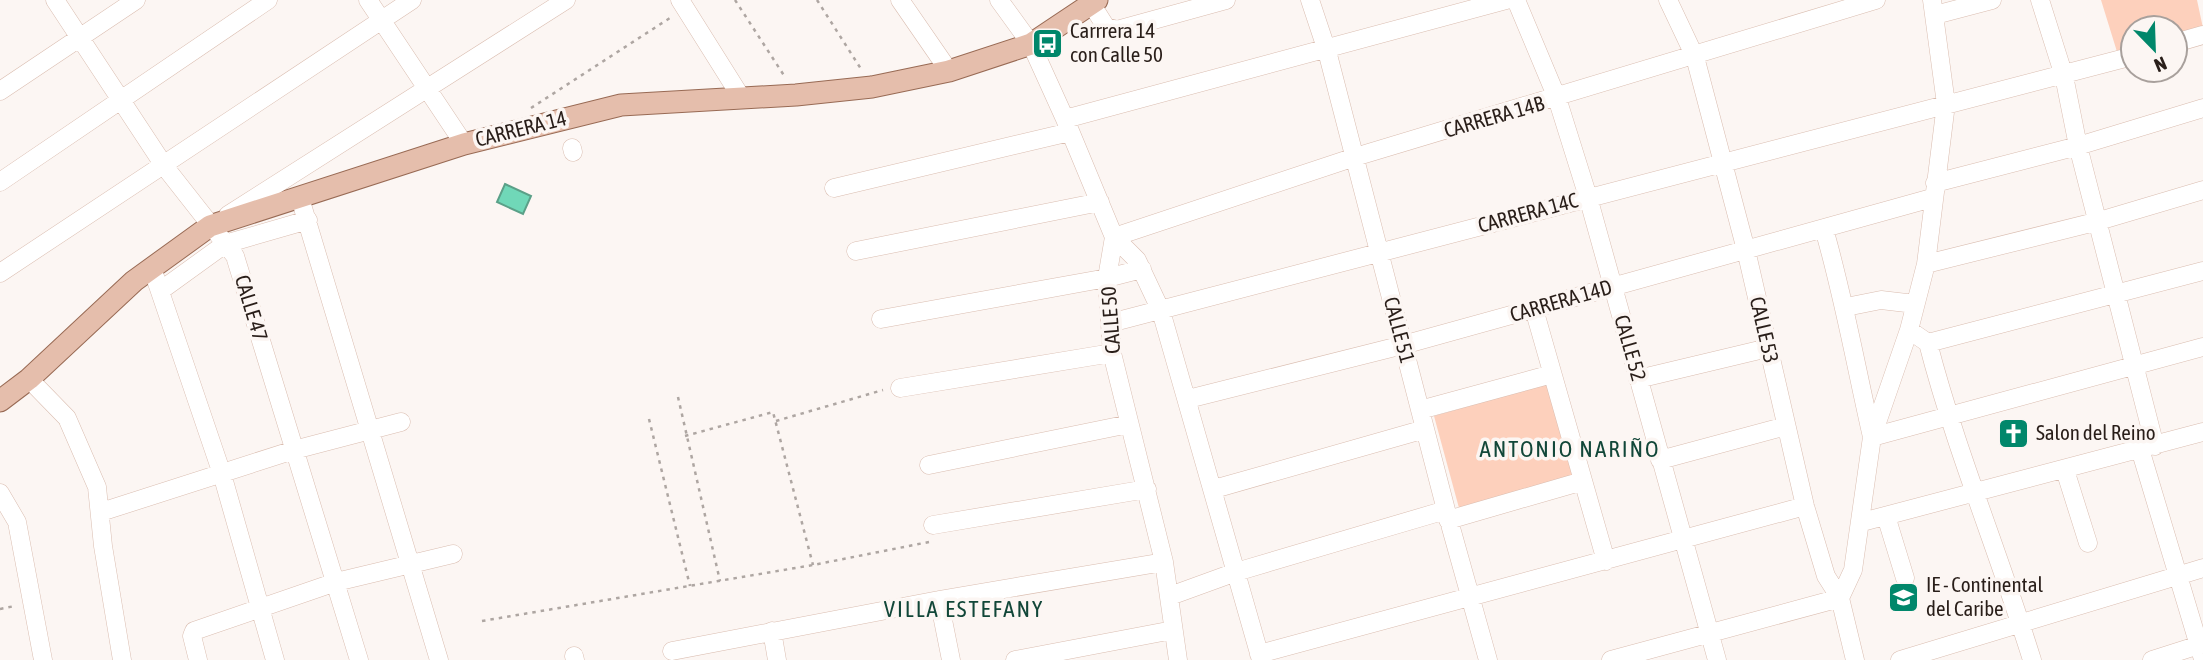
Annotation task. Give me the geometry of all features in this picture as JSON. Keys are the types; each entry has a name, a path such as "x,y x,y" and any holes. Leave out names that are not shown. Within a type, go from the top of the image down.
{"main road":[{"name":"CARRERA 14","path":"2,396 29,379 152,268 210,226 464,144 621,105 796,95 872,87 949,71 1031,44 1094,2"}],"street":[{"name":"CALLE 47","path":"55,0 165,167 235,256 359,660"},
{"path":"0,91 136,0"},
{"path":"0,181 268,0"},
{"path":"368,0 464,144"},
{"path":"0,273 165,167 412,0"},
{"path":"210,226 566,0"},
{"path":"900,0 949,71"},
{"path":"999,0 1031,44 1114,237 1138,260 1161,312 1214,489 1260,657 1805,506"},
{"path":"1094,2 1106,27 1117,30 1226,0"},
{"name":"CALLE 51","path":"1310,0 1327,51 1447,515 1489,660"},
{"path":"834,188 1068,125 1506,0"},
{"name":"CALLE 52","path":"1516,0 1557,98 1588,197 1717,660"},
{"name":"CALLE 53","path":"1668,0 1695,57 1746,250 1805,506 1826,576 1840,598 1856,660"},
{"name":"CARRERA 14B","path":"1114,237 1355,157 1695,57 1877,0"},
{"path":"1611,660 1840,598 1853,570 1862,522 1872,437 1909,330 1926,264 1946,104 1933,8 1992,0"},
{"path":"2040,0 2064,76 2078,146 2135,365 2148,447 2179,576 2201,652 2152,660"},
{"path":"683,4 741,97"},
{"name":"CARRERA 14C","path":"1110,323 1161,312 1588,197 2119,60"},
{"name":"CARRERA 14D","path":"1188,399 1403,345 1825,229 1934,191 2203,108"},
{"path":"1926,264 2099,221 2203,190"},
{"path":"300,198 373,430 439,660"},
{"path":"856,251 1100,202"},
{"path":"160,291 225,244 308,220"},
{"path":"1825,229 1846,307 1857,374 1872,437"},
{"name":"CALLE 50","path":"1114,237 1107,278 1112,353 1164,562 1178,660"},
{"path":"152,268 222,474 275,660"},
{"path":"881,319 1107,278 1142,269"},
{"path":"1928,343 2203,271"},
{"path":"1846,307 1881,300 1915,303"},
{"path":"1534,309 1606,561"},
{"path":"1909,330 1928,343 1947,416 1973,494 1985,517 2032,660"},
{"path":"1872,437 2203,347"},
{"path":"1638,379 1768,348"},
{"path":"894,389 1112,353"},
{"path":"1420,410 1552,374"},
{"path":"29,379 71,424 97,486 103,546 122,660"},
{"path":"101,512 294,450 401,422"},
{"path":"929,465 1129,424"},
{"path":"1660,460 1786,426"},
{"path":"1214,489 1425,429"},
{"path":"1862,522 2203,432"},
{"path":"2064,470 2088,543"},
{"path":"1170,596 1236,572 1583,481"},
{"path":"931,533 1147,489"},
{"path":"0,493 18,522 43,660"},
{"path":"1886,516 1905,578"},
{"path":"198,660 192,633 336,582 453,554"},
{"path":"671,649 1164,562"},
{"path":"1900,660 2203,568"},
{"path":"939,600 951,660"},
{"path":"1014,660 1173,630"},
{"path":"772,631 777,660"}],"path":[{"path":"735,0 796,95"},
{"path":"817,0 872,87"},
{"path":"529,109 683,4"},
{"path":"776,421 894,389"},
{"path":"678,397 720,581"},
{"path":"685,436 773,412 813,565"},
{"path":"649,419 690,586"},
{"path":"482,621 813,565 931,533"}],"shaded area":[{"path":"2101,0 2197,0 2203,28 2189,32 2189,14 2119,14 2118,55"},
{"path":"505,184 531,196 523,214 497,202"},
{"path":"1550,383 1575,476 1459,508 1434,416"}],"place":[{"name":"Carrrera 14 con Calle 50","path":"1047,43"},
{"name":"Salon del Reino","path":"2013,433"},
{"name":"IE - Continental del Caribe","path":"1903,597"}],"district":[{"name":"ANTONIO NARIÑO","path":"1570,449"},
{"name":"VILLA ESTEFANY","path":"964,609"}]}
